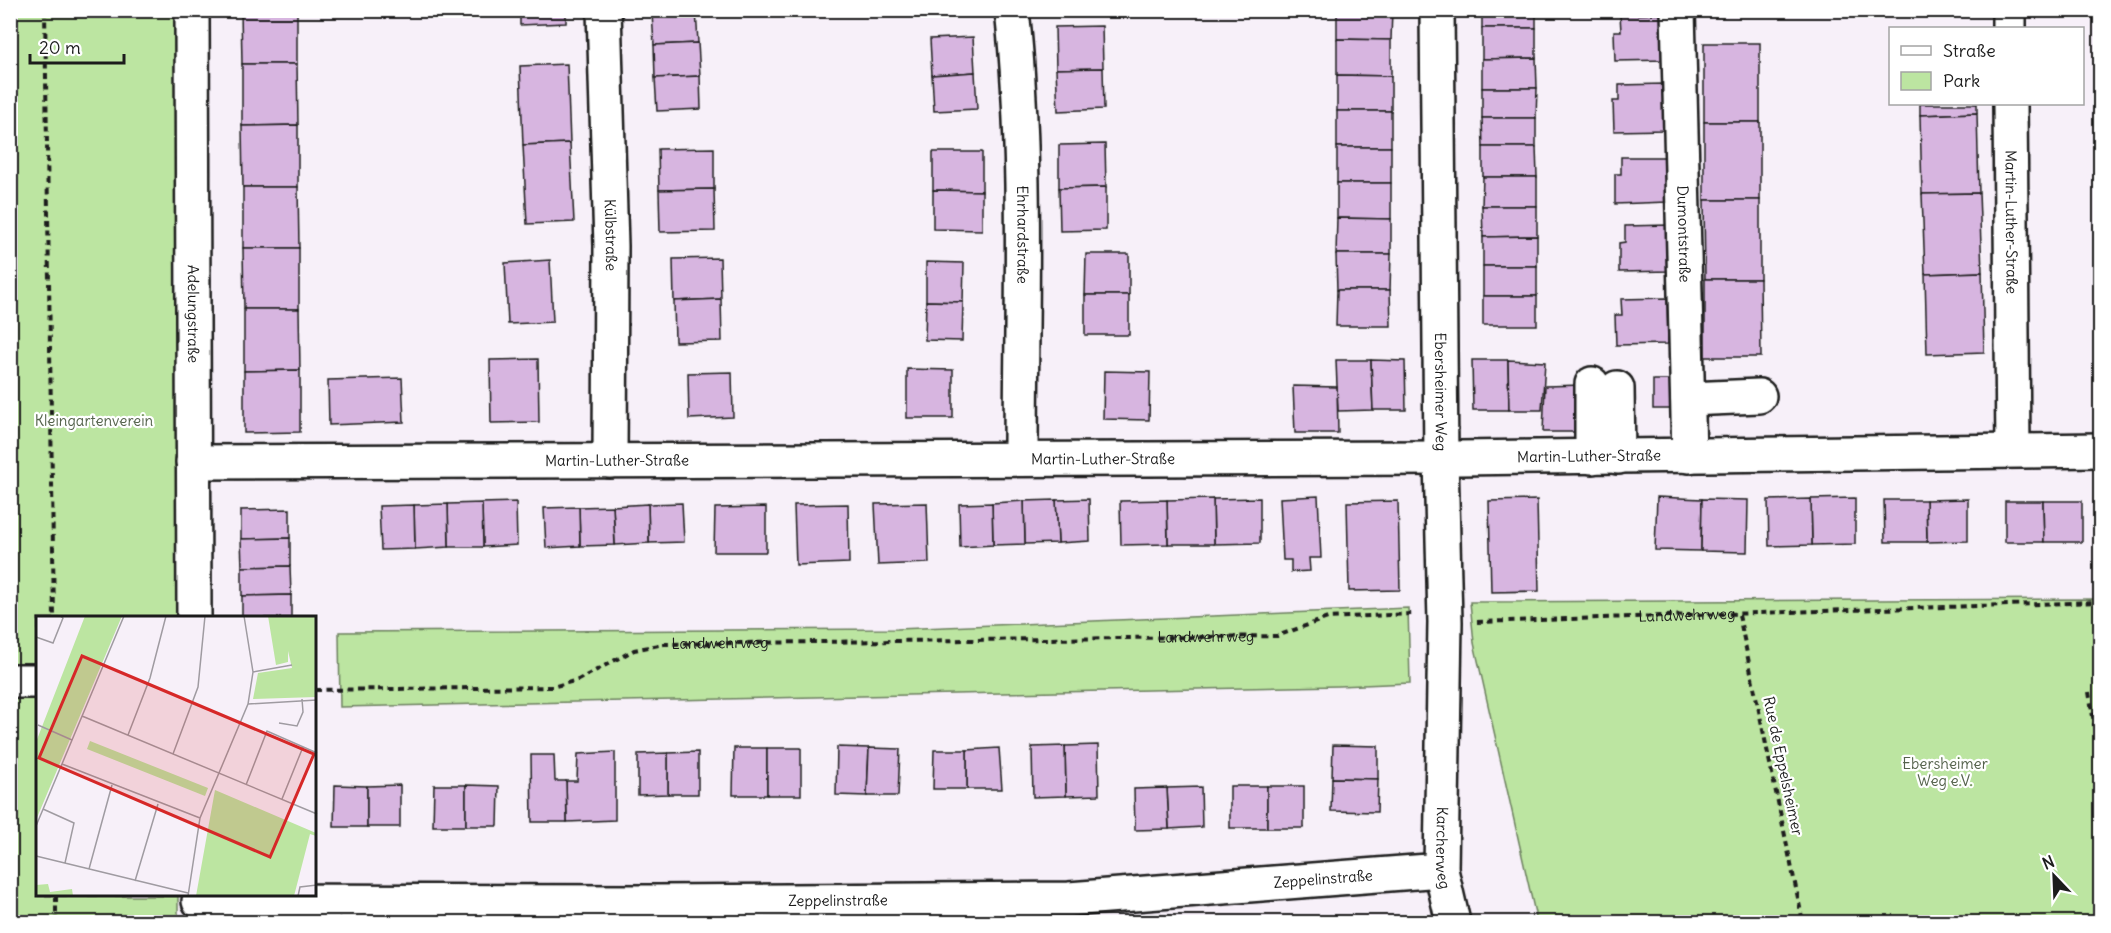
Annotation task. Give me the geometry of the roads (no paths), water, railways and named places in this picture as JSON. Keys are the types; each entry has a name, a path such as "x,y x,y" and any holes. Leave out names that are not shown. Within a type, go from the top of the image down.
{"street":[{"name":"Adelungstraße","path":"192,10 194,616"},
{"name":"Külbstraße","path":"604,10 611,246 610,461"},
{"name":"Ehrhardstraße","path":"1012,10 1020,100 1021,459"},
{"name":"Ebersheimer Weg","path":"1437,10 1441,458 1445,622 1442,774"},
{"name":"Dumontstraße","path":"1678,10 1689,456"},
{"path":"2009,10 2009,27"},
{"name":"Martin-Luther-Straße","path":"2010,105 2013,450"},
{"path":"1604,386 1605,457"},
{"path":"1688,399 1759,396"},
{"name":"Martin-Luther-Straße","path":"193,462 1605,457 2100,450"},
{"path":"10,681 36,681"},
{"name":"Karcherweg","path":"1442,774 1441,870 1453,922"},
{"name":"Zeppelinstraße","path":"199,906 657,912 1070,911 1441,870"}],"park label":[{"name":"Kleingartenverein","path":"94,421"},
{"name":"Ebersheimer Weg e.V.","path":"1945,772"}]}
